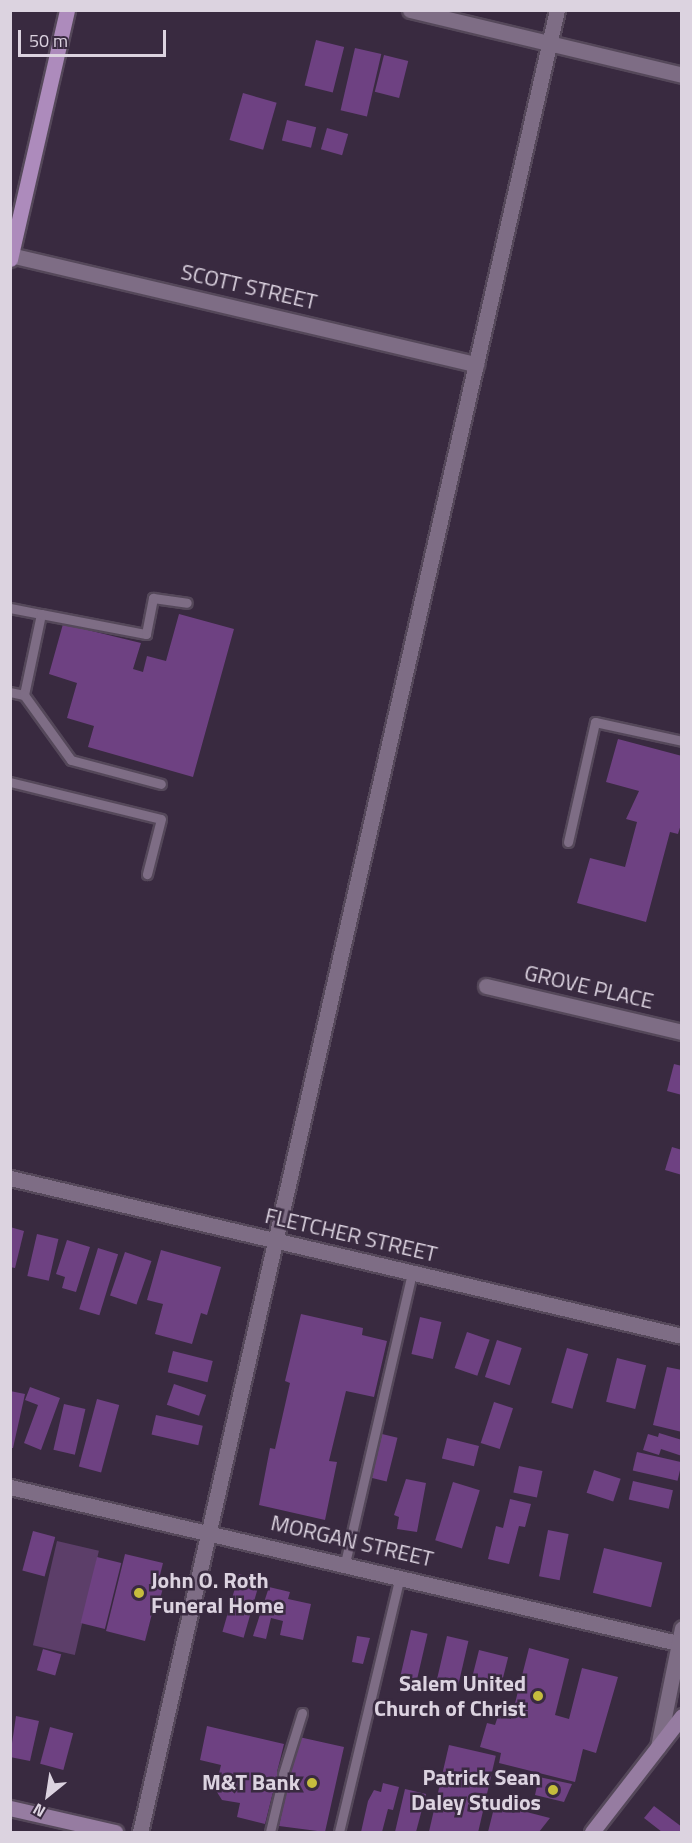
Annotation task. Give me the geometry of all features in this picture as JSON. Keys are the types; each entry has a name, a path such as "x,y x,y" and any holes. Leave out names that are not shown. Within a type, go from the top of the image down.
{"main road":[{"path":"11,256 67,10"}],"street":[{"path":"410,10 681,75"},
{"path":"140,1833 274,1239 557,10"},
{"name":"SCOTT STREET","path":"11,256 476,364"},
{"name":"GROVE PLACE","path":"486,986 681,1032"},
{"name":"FLETCHER STREET","path":"10,1178 681,1336"},
{"name":"MORGAN STREET","path":"10,1486 680,1638"},
{"path":"658,1747 680,1638"},
{"path":"592,1833 681,1716"},
{"path":"10,1808 115,1833"}],"lane":[{"path":"10,608 146,634 153,598 187,603"},
{"path":"24,696 40,614"},
{"path":"10,692 24,696 71,760 161,784"},
{"path":"568,842 595,722 681,741"},
{"path":"10,782 161,819 147,874"},
{"path":"345,1563 412,1272"},
{"path":"339,1833 399,1576"},
{"path":"283,1774 302,1713"},
{"path":"270,1833 280,1790"}],"shaded area":[{"path":"57,1541 99,1551 75,1655 33,1645"}],"building":[{"path":"316,40 344,47 333,93 305,86"},
{"path":"355,48 381,54 367,116 341,110"},
{"path":"384,55 408,61 399,98 375,92"},
{"path":"243,93 277,103 263,150 229,140"},
{"path":"287,120 316,127 311,148 282,140"},
{"path":"327,128 348,134 342,155 321,149"},
{"path":"179,614 234,629 193,777 88,747 94,726 67,718 77,683 49,674 63,624 141,643 133,669 143,672 147,656 166,661"},
{"path":"618,739 682,756 682,821 678,834 670,832 646,922 577,903 590,858 625,867 637,822 626,819 639,791 606,782"},
{"path":"674,1064 682,1066 682,1095 667,1091"},
{"path":"672,1147 682,1150 682,1175 665,1170"},
{"path":"10,1227 24,1231 15,1268 10,1267"},
{"path":"37,1234 58,1239 49,1281 27,1276"},
{"path":"67,1240 90,1247 76,1292 62,1288 65,1277 56,1274"},
{"path":"98,1248 118,1254 99,1315 79,1309"},
{"path":"161,1250 221,1267 207,1315 201,1313 192,1344 155,1334 163,1304 147,1300"},
{"path":"125,1252 151,1261 136,1305 110,1295"},
{"path":"301,1314 363,1328 362,1335 387,1341 374,1397 346,1391 329,1461 337,1462 325,1520 259,1505 270,1448 275,1449 290,1383 285,1381"},
{"path":"420,1317 441,1322 433,1359 411,1354"},
{"path":"467,1332 490,1340 477,1376 455,1368"},
{"path":"497,1340 522,1348 510,1385 485,1377"},
{"path":"567,1348 588,1354 572,1409 551,1403"},
{"path":"173,1351 213,1361 207,1382 168,1372"},
{"path":"617,1358 646,1365 635,1409 606,1402"},
{"path":"667,1367 682,1370 682,1432 653,1425"},
{"path":"174,1384 206,1395 199,1416 167,1405"},
{"path":"30,1387 60,1398 41,1450 24,1443 38,1405 25,1400"},
{"path":"10,1391 25,1394 13,1448 10,1448"},
{"path":"97,1399 119,1405 101,1473 79,1467"},
{"path":"494,1402 513,1408 500,1449 481,1443"},
{"path":"64,1404 85,1409 75,1455 53,1450"},
{"path":"156,1415 203,1426 198,1445 152,1434"},
{"path":"659,1433 682,1440 682,1456 661,1449 659,1455 643,1450 648,1434 658,1437"},
{"path":"382,1434 398,1438 387,1482 371,1478"},
{"path":"447,1438 479,1446 474,1466 442,1458"},
{"path":"637,1452 682,1462 678,1481 633,1471"},
{"path":"519,1466 542,1471 537,1497 513,1492"},
{"path":"594,1470 621,1479 613,1501 587,1493"},
{"path":"406,1479 426,1483 417,1532 397,1529 399,1517 394,1515"},
{"path":"633,1481 673,1490 669,1509 629,1500"},
{"path":"453,1482 480,1490 462,1549 435,1540"},
{"path":"510,1499 531,1504 525,1527 519,1526 509,1564 488,1559 496,1526 503,1528"},
{"path":"548,1530 569,1534 560,1580 539,1576"},
{"path":"33,1531 55,1537 45,1577 22,1571"},
{"path":"604,1548 662,1563 651,1607 593,1593"},
{"name":"John O. Roth Funeral Home","path":"125,1554 163,1563 158,1583 164,1584 159,1603 155,1602 145,1641 106,1631"},
{"path":"97,1557 121,1563 105,1629 81,1623"},
{"path":"239,1574 260,1580 244,1638 222,1632"},
{"path":"269,1587 290,1592 288,1599 311,1604 303,1640 280,1635 283,1621 271,1618 266,1639 253,1636"},
{"path":"411,1630 428,1634 417,1682 400,1678"},
{"path":"357,1636 370,1638 363,1664 352,1662"},
{"path":"447,1636 468,1641 458,1688 436,1683"},
{"name":"Salem United Church of Christ","path":"529,1648 569,1659 555,1715 569,1719 582,1668 618,1677 596,1753 583,1749 575,1782 499,1763 501,1753 480,1747 487,1723 495,1725 498,1716 511,1719"},
{"path":"43,1649 61,1654 55,1675 37,1670"},
{"path":"479,1650 508,1657 500,1688 471,1681"},
{"path":"16,1716 39,1721 30,1761 10,1757"},
{"path":"207,1726 284,1744 277,1772 290,1775 299,1737 344,1747 325,1832 279,1826 286,1792 274,1788 265,1824 237,1817 240,1803 222,1800 215,1789 221,1765 200,1760"},
{"path":"50,1727 73,1733 63,1770 40,1764"},
{"path":"449,1745 496,1756 478,1832 429,1832"},
{"name":"Patrick Sean Daley Studios","path":"539,1777 572,1784 564,1802 535,1795"},
{"path":"383,1783 399,1787 393,1810 388,1809 382,1832 361,1832 368,1801 374,1790 381,1792"},
{"path":"405,1789 426,1794 416,1832 395,1832"},
{"path":"495,1804 550,1818 539,1832 488,1832"},
{"path":"654,1806 682,1827 682,1832 662,1832 644,1818"}],"place":[{"name":"John O. Roth Funeral Home","path":"139,1593"},
{"name":"Salem United Church of Christ","path":"538,1696"},
{"name":"M&T Bank","path":"312,1783"},
{"name":"Patrick Sean Daley Studios","path":"553,1790"}]}
